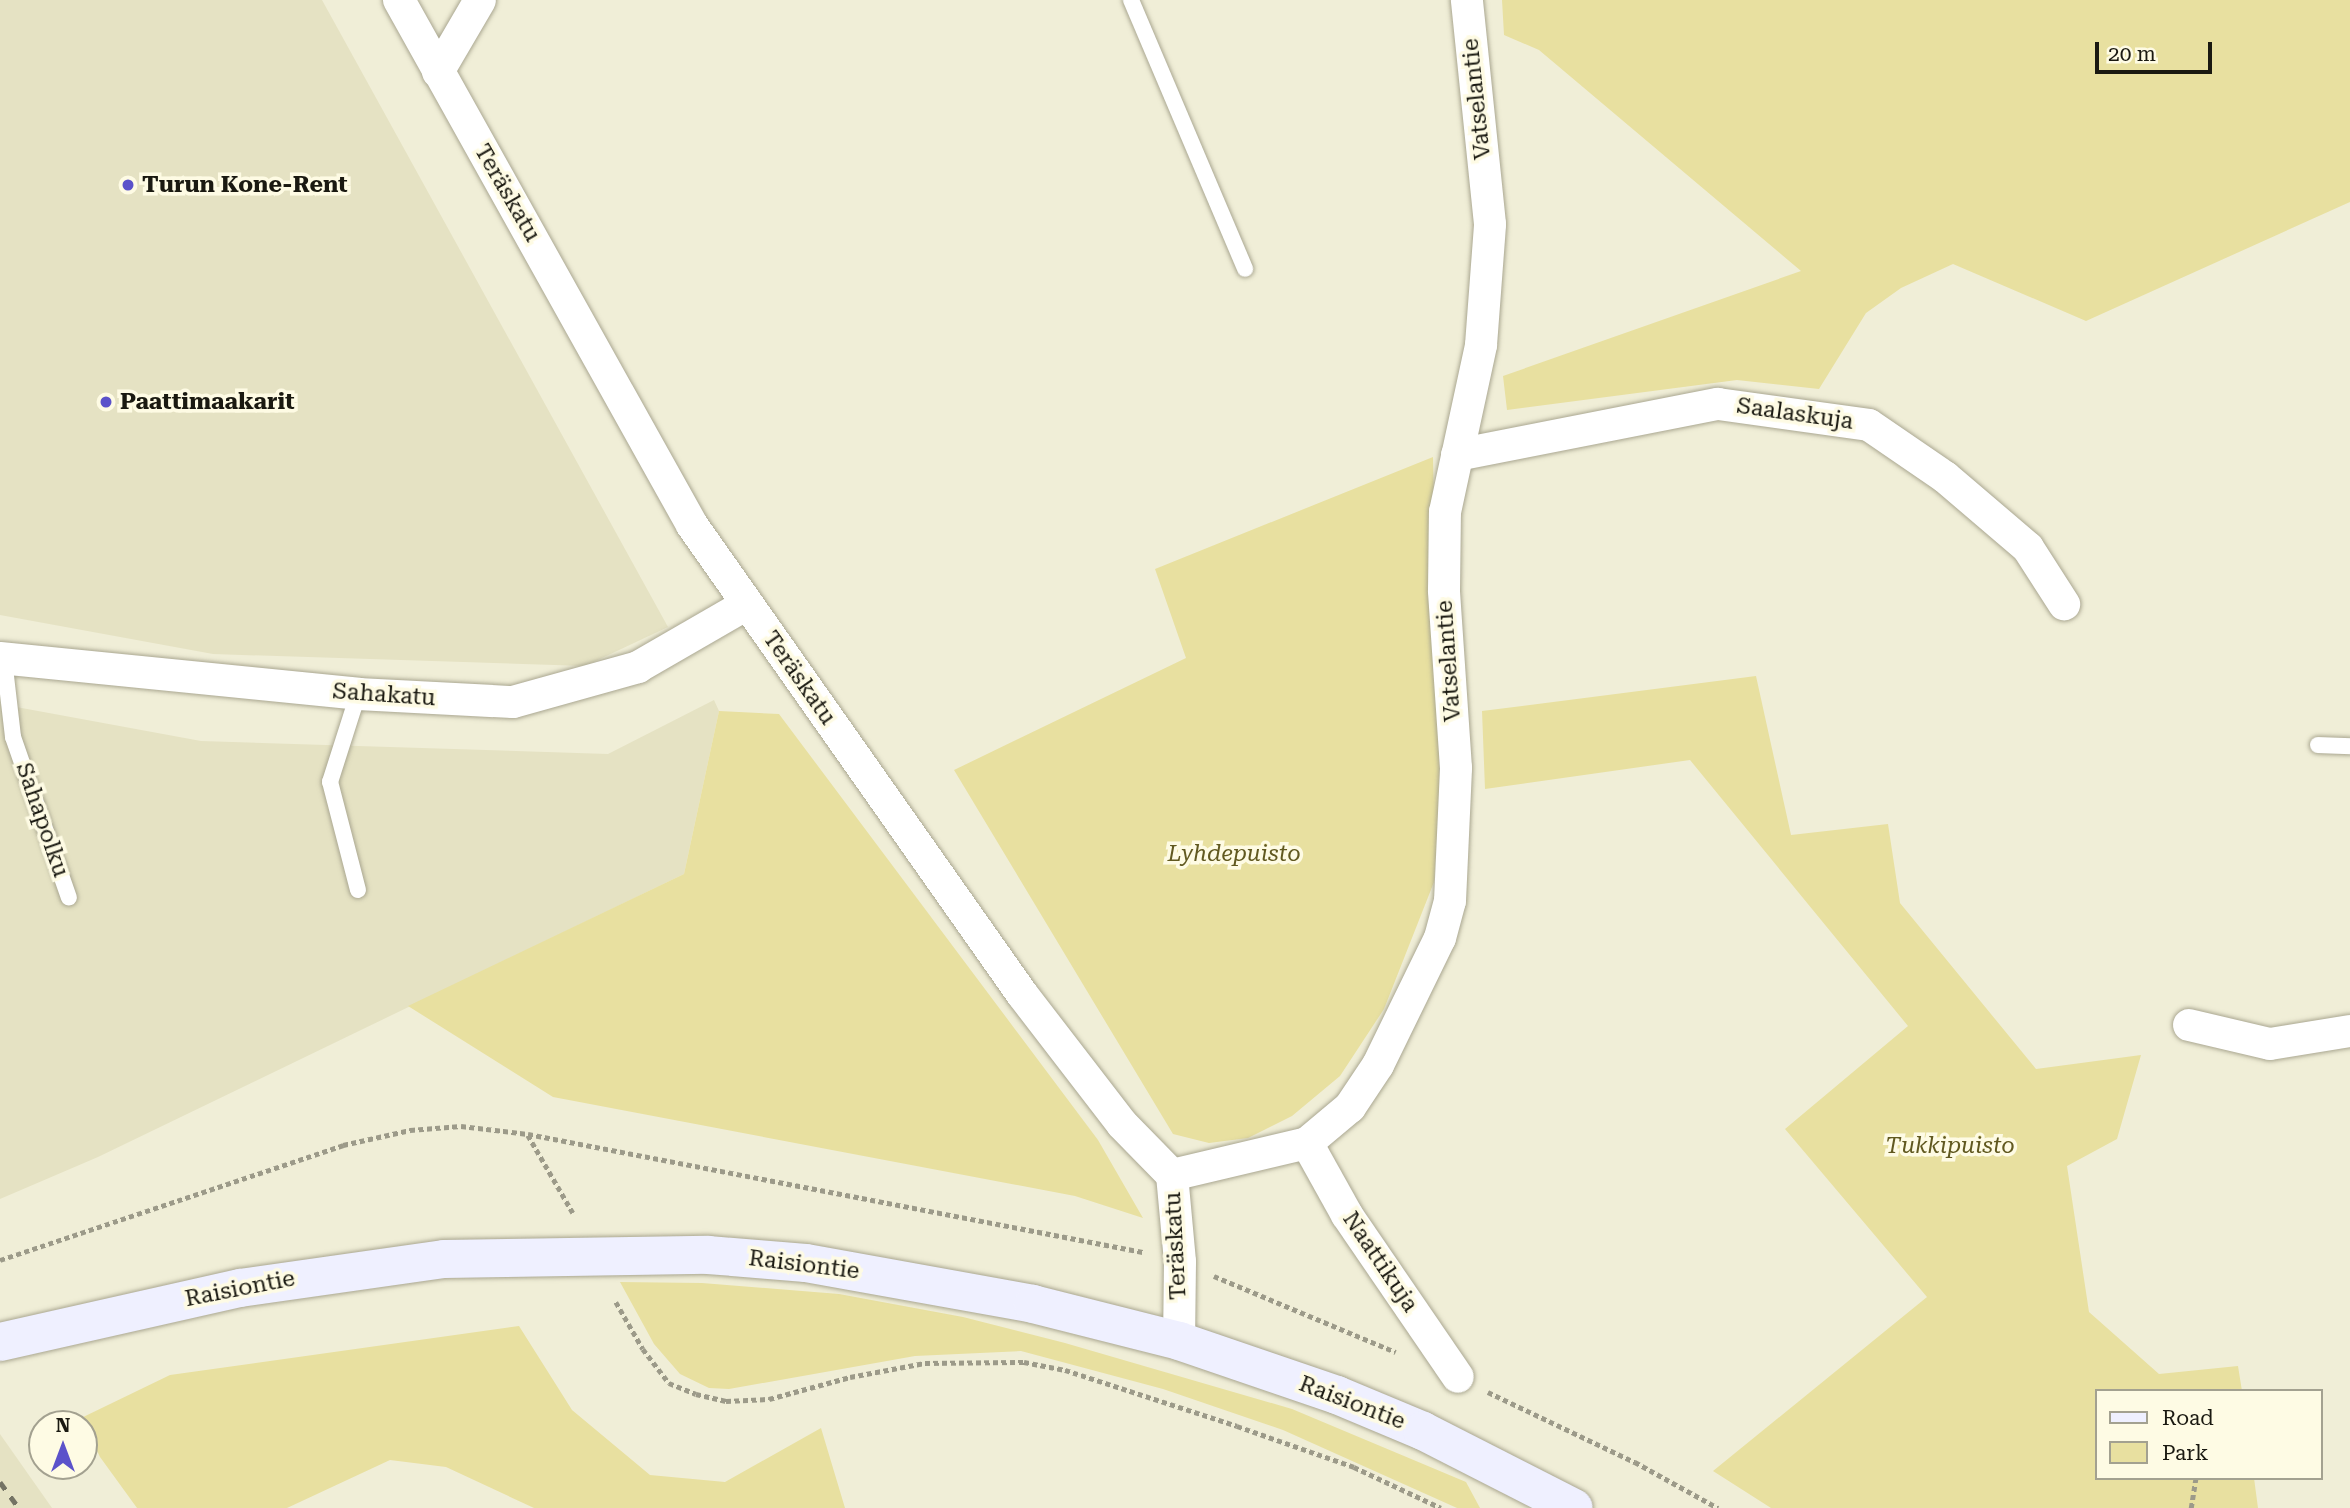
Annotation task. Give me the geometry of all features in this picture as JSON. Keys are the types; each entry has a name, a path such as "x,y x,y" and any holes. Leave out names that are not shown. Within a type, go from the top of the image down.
{"main road":[{"name":"Raisiontie","path":"0,1342 240,1288 315,1275 444,1259 537,1255 708,1255 806,1263 1033,1304 1179,1341 1423,1430 1574,1508"}],"street":[{"name":"Teräskatu","path":"399,0 692,525 1022,994 1122,1124 1172,1175 1180,1262 1179,1341"},
{"path":"438,72 480,0"},
{"name":"Vatselantie","path":"1172,1175 1307,1143 1350,1107 1378,1065 1440,938 1450,901 1456,768 1444,564 1445,512 1481,345 1490,224 1467,0"},
{"name":"Saalaskuja","path":"1457,455 1718,404 1869,425 1945,477 2028,548 2064,604"},
{"name":"Sahakatu","path":"2,659 358,694 513,702 638,667 747,604"},
{"path":"2189,1025 2270,1044 2350,1031"},
{"name":"Naattikuja","path":"1307,1143 1347,1215 1458,1377"}],"lane":[{"path":"1131,0 1245,269"},
{"name":"Sahapolku","path":"2,659 13,737 69,898"},
{"path":"358,694 330,782 358,890"},
{"path":"2318,745 2350,746"}],"path":[{"path":"528,1134 573,1213"},
{"path":"616,1302 643,1349 669,1383 696,1394 726,1401 769,1399 850,1377 925,1363 1024,1362 1065,1370 1237,1426 1354,1467 1441,1508"},
{"path":"2191,1508 2196,1480"}],"shaded area":[{"path":"0,0 322,0 668,627 585,666 213,654 0,615"},
{"path":"714,700 719,711 684,874 98,1157 0,1199 0,704 201,741 608,754"},
{"path":"0,1434 28,1474 28,1480 32,1480 52,1508 0,1508"}],"green space":[{"path":"1502,0 2350,0 2350,202 2086,321 1953,264 1901,288 1866,313 1819,389 1737,380 1507,410 1503,376 1801,271 1539,50 1504,35"},
{"name":"Lyhdepuisto","path":"1433,457 1440,794 1434,882 1384,1009 1340,1076 1292,1116 1248,1138 1209,1143 1173,1134 954,770 1186,658 1155,569"},
{"name":"Tukkipuisto","path":"1756,676 1791,835 1888,824 1900,903 2036,1069 2141,1055 2117,1139 2067,1166 2089,1312 2159,1374 2238,1366 2242,1389 2094,1389 2094,1480 2254,1480 2258,1508 1771,1508 1713,1471 1927,1297 1785,1129 1908,1026 1690,760 1485,789 1482,711"},
{"path":"719,711 779,714 1098,1140 1143,1218 1075,1196 553,1097 408,1006 684,874"},
{"path":"620,1282 702,1283 839,1294 963,1317 1065,1343 1292,1409 1466,1482 1480,1508 1457,1508 1283,1430 1163,1389 1021,1351 915,1356 729,1389 709,1388 680,1374 654,1344"},
{"path":"519,1326 572,1410 650,1475 725,1482 821,1428 845,1508 534,1508 446,1467 390,1460 287,1508 137,1508 98,1453 98,1410 170,1375"}],"railway":[{"path":"0,1482 19,1508"}],"place":[{"name":"Turun Kone-Rent","path":"128,185"},
{"name":"Paattimaakarit","path":"106,402"}]}
